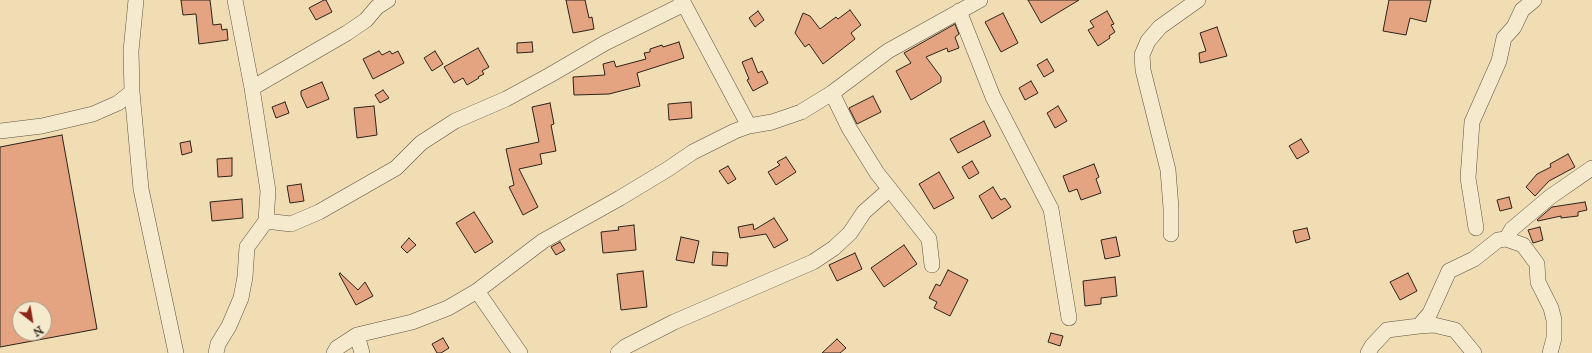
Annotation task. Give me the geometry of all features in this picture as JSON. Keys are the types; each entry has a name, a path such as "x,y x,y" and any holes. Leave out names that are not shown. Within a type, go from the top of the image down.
{"street":[{"path":"136,0 131,51 132,92 141,189 176,353"},
{"path":"216,353 218,344 229,326 241,298 245,277 247,247 266,221 268,191 252,88 235,0"},
{"path":"252,88 353,29 366,20 377,7 388,0"},
{"path":"334,353 337,348 357,335 412,322 448,308 477,291 543,241 620,198 716,139 749,126 772,122 801,112 832,93 888,51 980,0"},
{"path":"1171,234 1171,208 1168,170 1143,70 1142,56 1148,41 1160,27 1198,0"},
{"path":"1476,228 1468,178 1472,122 1499,61 1504,38 1514,27 1522,10 1534,0"},
{"path":"266,221 291,224 319,212 396,168 421,143 455,120 506,99 605,43 683,2 749,126"},
{"path":"959,11 993,97 1051,209 1069,318"},
{"path":"0,131 42,126 93,114 118,103 132,92"},
{"path":"832,93 849,128 877,173 929,239 932,266"},
{"path":"1506,239 1512,229 1550,197 1592,168"},
{"path":"618,353 625,347 674,322 813,262 850,233 864,212 890,190"},
{"path":"1419,326 1430,313 1449,271 1474,259 1498,240 1506,239 1523,245 1537,264 1538,282 1551,308 1554,320 1554,338 1550,353"},
{"path":"477,291 520,353"},
{"path":"1368,353 1372,346 1388,330 1434,325 1455,330 1474,353"},
{"path":"357,335 362,353"}],"building":[{"path":"181,0 210,0 213,25 221,24 222,30 227,29 228,40 199,44 196,14 183,15"},
{"path":"326,0 332,12 316,20 309,8"},
{"path":"566,0 585,0 589,18 592,17 594,29 573,33"},
{"path":"1028,0 1079,0 1041,23"},
{"path":"1389,0 1431,0 1426,22 1410,18 1406,35 1383,31"},
{"path":"850,10 861,25 851,33 855,39 823,64 809,44 805,47 795,33 803,13 810,16 820,29 836,17 838,19"},
{"path":"758,11 764,20 755,27 749,18"},
{"path":"1107,11 1114,24 1111,25 1115,32 1109,36 1110,38 1098,46 1088,30 1094,27 1090,21"},
{"path":"1003,13 1018,43 1001,52 985,22"},
{"path":"955,24 959,34 955,37 959,48 948,52 947,48 926,57 941,77 941,82 911,100 896,71 911,63 904,53"},
{"path":"1217,27 1227,56 1200,63 1199,53 1206,51 1200,33"},
{"path":"532,42 533,52 517,53 517,43"},
{"path":"679,42 684,58 637,73 640,86 609,94 574,95 573,77 605,75 603,64 614,61 616,67 646,59 644,53 650,52 650,49"},
{"path":"478,48 489,67 482,71 484,74 467,85 463,78 454,83 444,67"},
{"path":"379,51 382,55 390,51 392,54 398,51 404,63 373,79 363,59"},
{"path":"435,51 443,64 432,71 424,58"},
{"path":"752,58 758,73 762,71 768,83 753,91 747,80 749,79 742,62"},
{"path":"1047,59 1054,71 1044,77 1037,65"},
{"path":"1031,81 1038,93 1025,100 1019,88"},
{"path":"322,82 329,99 307,108 301,95 301,91"},
{"path":"383,90 389,98 380,103 375,95"},
{"path":"873,96 881,112 857,124 849,108"},
{"path":"285,102 289,113 276,118 272,107"},
{"path":"691,102 692,118 669,120 668,104"},
{"path":"550,103 554,124 551,125 556,151 540,154 542,164 519,169 538,207 523,215 509,187 514,185 506,149 539,142 532,107"},
{"path":"374,106 377,135 357,138 354,108"},
{"path":"1058,106 1067,121 1055,128 1047,113"},
{"path":"984,121 991,136 958,153 950,139"},
{"path":"62,135 97,329 52,337 52,301 12,301 12,341 32,341 0,347 0,147"},
{"path":"1301,139 1309,152 1297,159 1289,146"},
{"path":"190,141 192,152 182,155 180,143"},
{"path":"1568,154 1575,167 1549,181 1535,196 1526,187 1537,174 1551,167 1550,164"},
{"path":"786,157 796,172 776,185 768,172 780,165 777,162"},
{"path":"232,158 232,176 218,177 217,159"},
{"path":"972,161 979,173 969,179 962,167"},
{"path":"1094,164 1099,177 1096,179 1101,193 1081,200 1077,189 1069,192 1063,176"},
{"path":"728,166 736,179 728,184 719,171"},
{"path":"939,172 954,198 934,209 919,184"},
{"path":"301,184 304,201 290,203 287,186"},
{"path":"993,187 1001,200 1005,198 1011,207 992,219 979,196"},
{"path":"1509,197 1512,208 1500,211 1497,200"},
{"path":"242,199 243,218 212,221 210,202"},
{"path":"1585,202 1587,210 1578,212 1578,216 1561,218 1561,216 1537,220 1552,207"},
{"path":"474,212 493,242 475,253 456,223"},
{"path":"774,218 788,240 774,248 766,234 740,238 738,227 753,224 754,230"},
{"path":"634,225 636,250 603,253 601,232 619,230 618,227"},
{"path":"1540,227 1543,240 1533,243 1528,230"},
{"path":"1307,228 1310,239 1296,243 1293,231"},
{"path":"681,237 699,241 694,263 676,260"},
{"path":"1116,237 1120,256 1105,259 1101,240"},
{"path":"409,238 416,245 407,253 401,247"},
{"path":"560,242 565,250 556,255 551,247"},
{"path":"904,245 917,264 884,287 871,268"},
{"path":"713,252 728,253 727,266 712,265"},
{"path":"855,253 862,269 837,281 829,265"},
{"path":"948,270 968,280 950,316 934,308 937,302 929,298 936,284 940,286"},
{"path":"643,271 647,307 621,310 617,274"},
{"path":"340,273 358,290 365,282 373,296 356,305 339,274"},
{"path":"1408,273 1417,291 1400,300 1390,282"},
{"path":"1115,277 1117,296 1101,298 1101,304 1085,306 1083,281"},
{"path":"1051,333 1063,336 1060,346 1048,342"},
{"path":"443,338 449,348 441,353 437,353 432,344"},
{"path":"837,339 846,348 840,353 822,353"}]}
